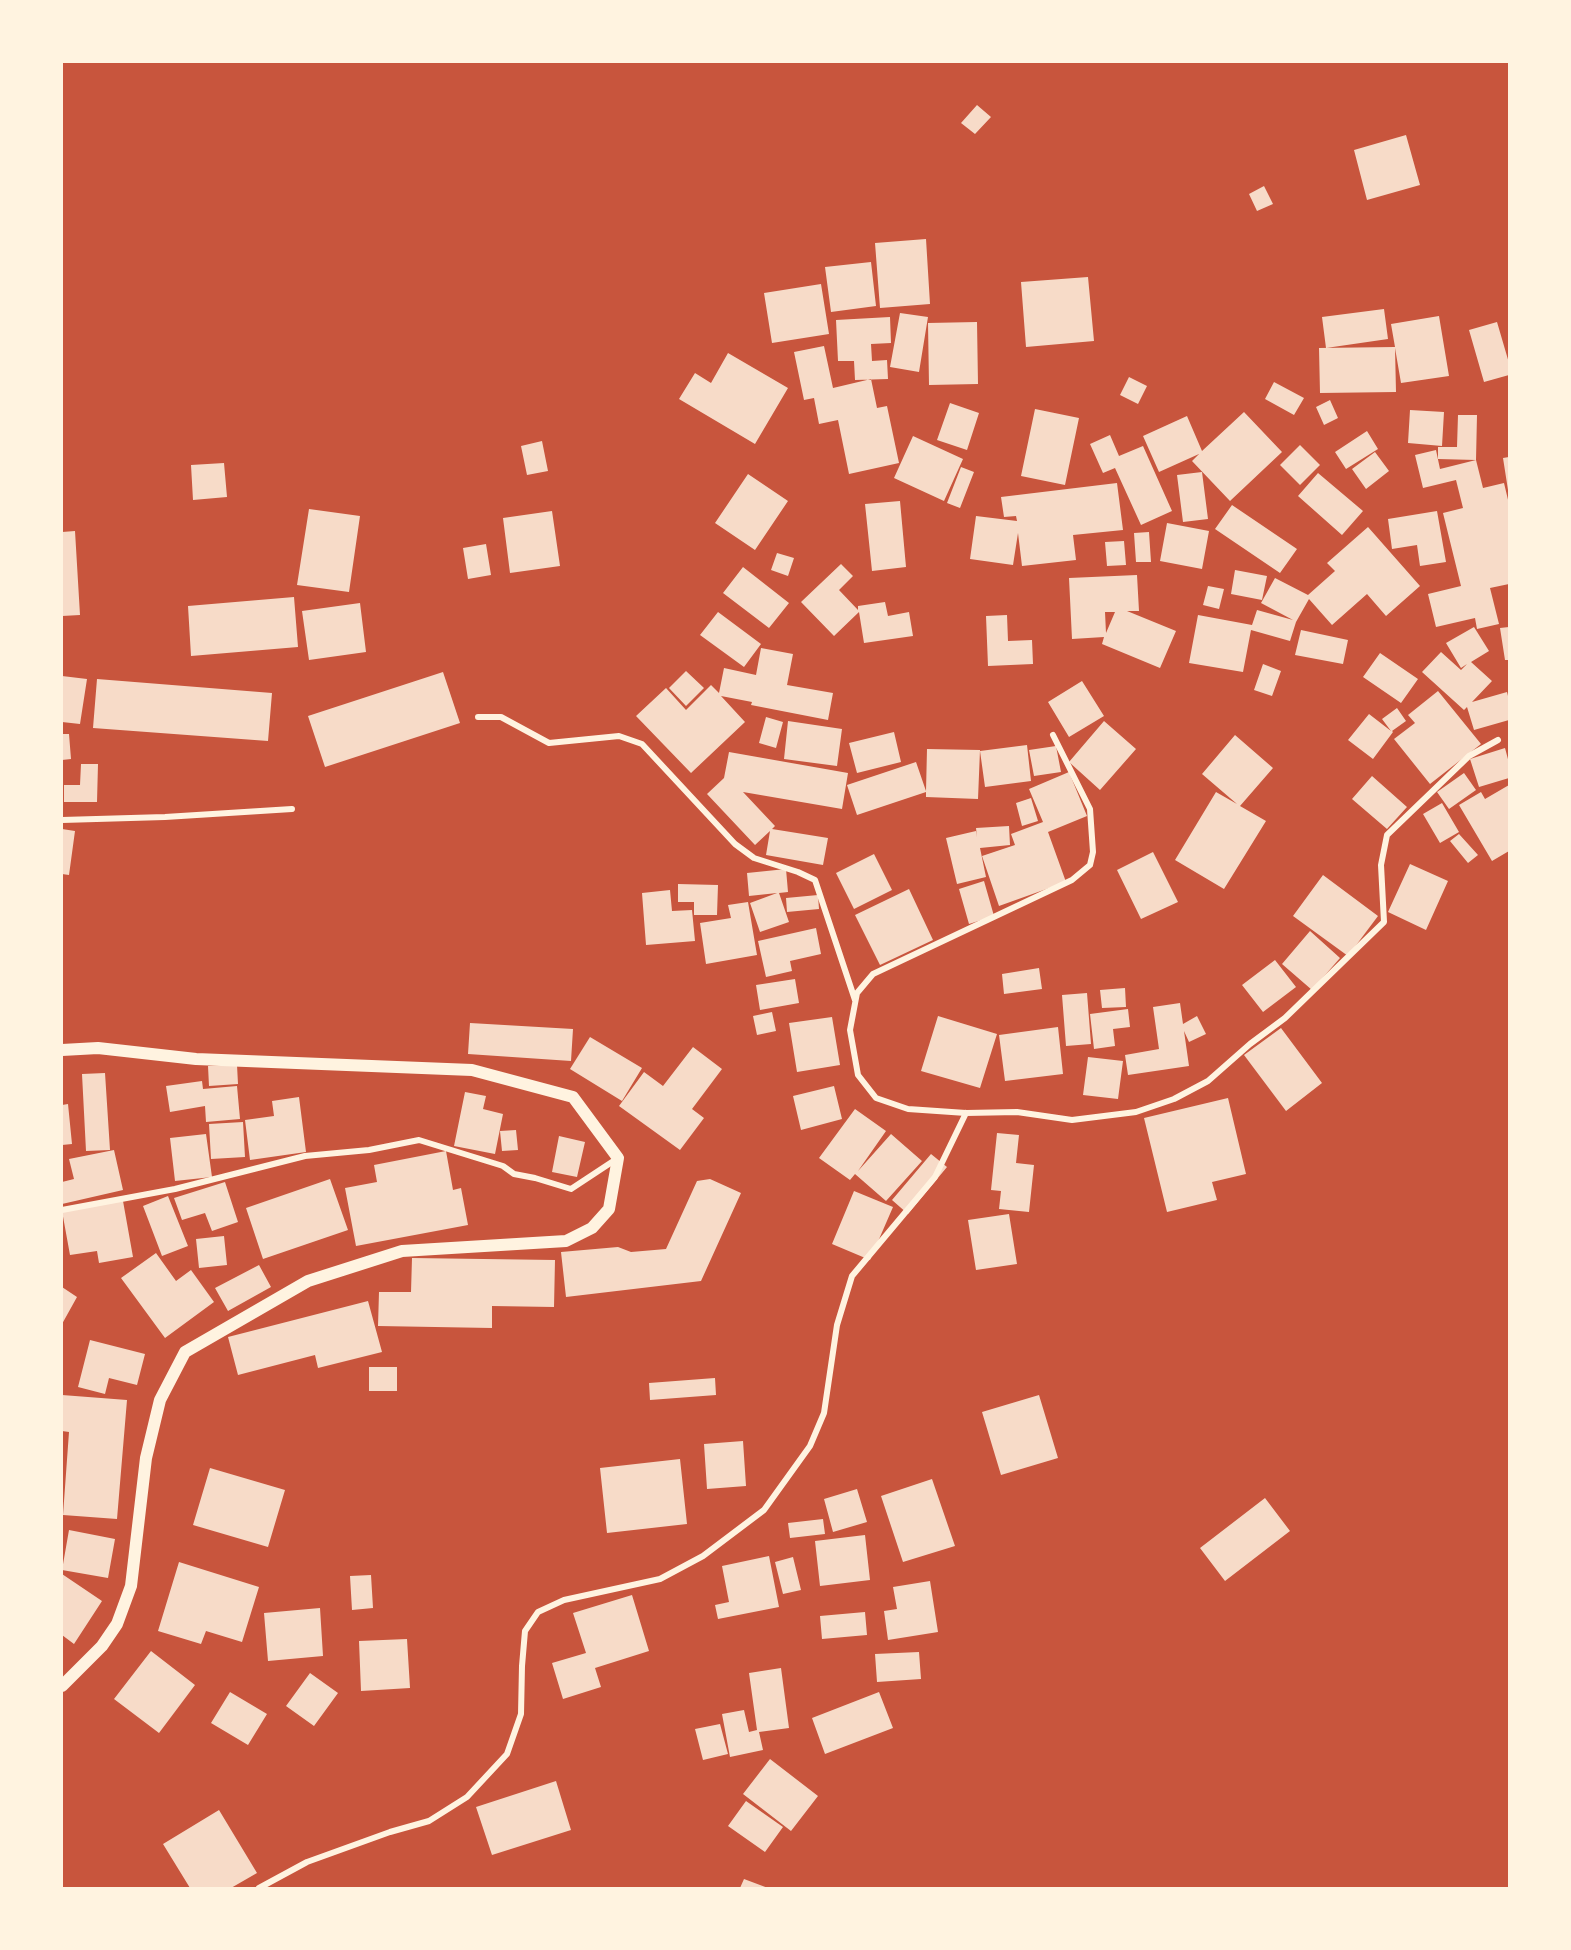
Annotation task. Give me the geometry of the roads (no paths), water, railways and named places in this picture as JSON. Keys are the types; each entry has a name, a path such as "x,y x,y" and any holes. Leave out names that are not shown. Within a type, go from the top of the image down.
{"main road":[{"path":"62,1050 98,1048 196,1059 472,1070 573,1097 618,1158 609,1209 592,1228 566,1241 402,1251 308,1281 185,1352 160,1400 146,1458 131,1586 117,1624 102,1646 62,1686"}],"street":[{"path":"478,717 501,717 549,743 619,736 642,744 735,844 754,858 815,880 856,1003"},
{"path":"1053,735 1090,809 1094,852 1090,865 1072,880 873,974 858,993 850,1030 858,1075 876,1098 908,1109 966,1113 1017,1112 1072,1120 1136,1112 1174,1099 1208,1082 1250,1044 1285,1018 1384,922 1381,865 1387,835 1469,756 1497,740"},
{"path":"62,820 165,817 292,809"},
{"path":"259,1888 308,1862 390,1832 429,1821 467,1797 507,1754 521,1714 525,1631 538,1612 564,1600 660,1579 703,1556 764,1510 810,1446 824,1413 837,1325 852,1276 935,1177 966,1113"},
{"path":"62,1210 175,1189 305,1156 369,1150 419,1140 503,1166 514,1174 571,1189 618,1158"}]}
